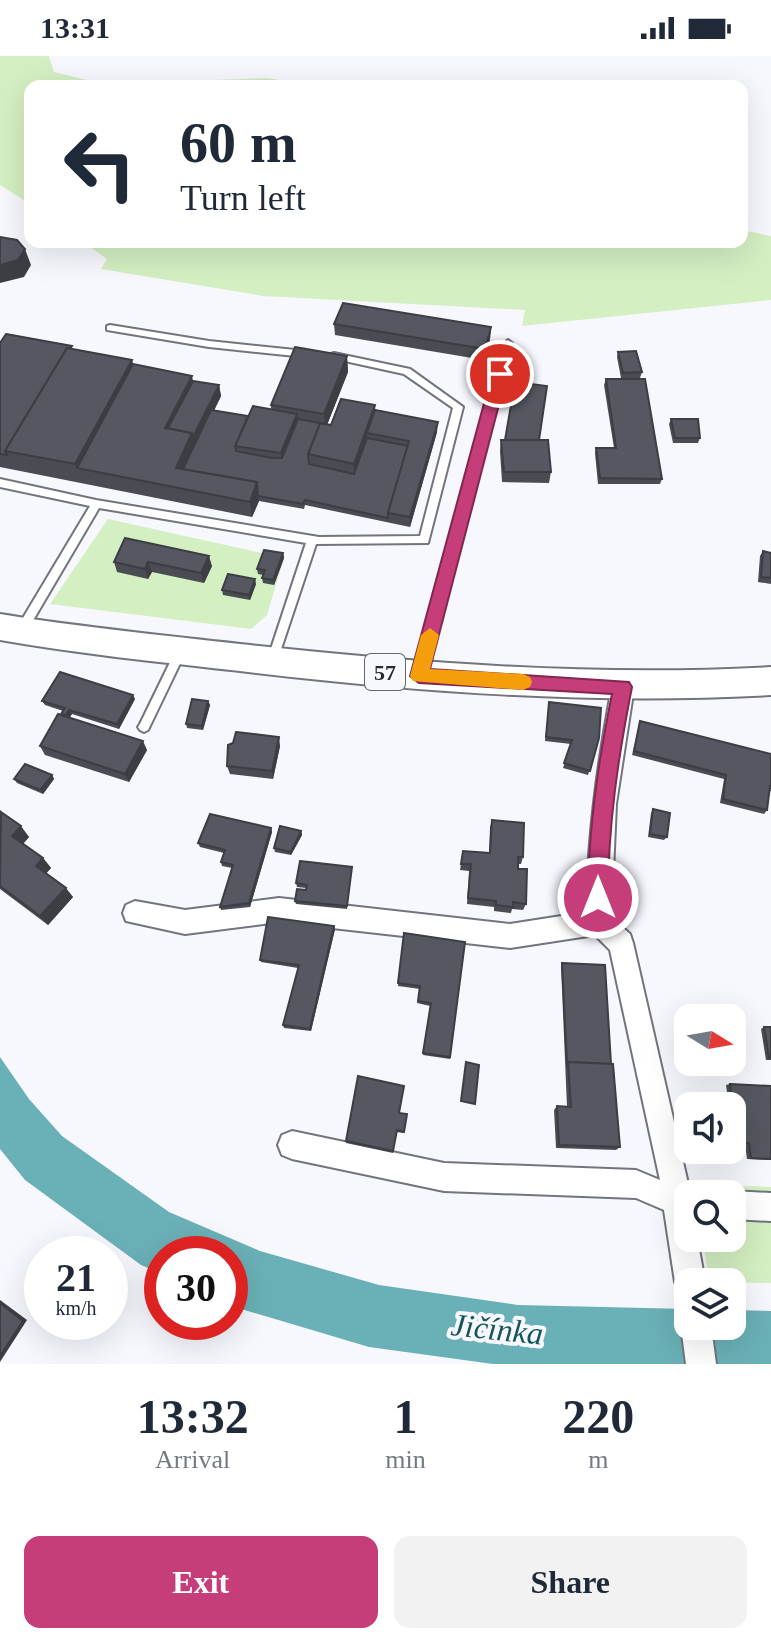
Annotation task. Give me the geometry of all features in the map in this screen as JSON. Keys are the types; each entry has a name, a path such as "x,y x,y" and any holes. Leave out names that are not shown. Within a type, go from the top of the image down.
{"main road":[{"name":"57","path":"11,629 419,676 623,687 771,681"}],"street":[{"path":"623,687 602,809 598,851 599,922 621,943 678,1180"},
{"path":"135,913 185,922 279,910 510,936 599,922"},
{"path":"292,1145 444,1177 636,1184 674,1199"},
{"path":"746,1206 771,1207"},
{"path":"698,1340 701,1364"}],"lane":[{"path":"0,483 96,504 312,540 424,540 458,407 407,371 361,360 209,344 110,328"},
{"path":"419,676 508,343"},
{"path":"11,629 96,504"},
{"path":"272,661 312,540"},
{"path":"144,727 182,650"}],"green space":[{"path":"0,56 49,56 54,72 87,80 24,80 24,200 0,185"},
{"path":"268,78 279,80 213,80"},
{"path":"748,231 771,236 771,300 522,326 525,310 263,296 101,269 107,259 91,248 748,248"},
{"path":"108,519 284,558 267,615 251,629 50,604"},
{"path":"746,1186 771,1187 771,1283 746,1283 746,1268 707,1268 705,1252 746,1252"}],"water":[{"path":"0,1057 29,1099 62,1136 169,1212 225,1236 144,1236 144,1266 128,1255 128,1236 101,1236 25,1180 0,1149"},
{"name":"Jičínka","path":"248,1246 379,1285 518,1305 674,1309 674,1340 746,1340 746,1310 771,1311 771,1364 493,1364 369,1347 248,1311"}],"building":[{"path":"0,237 17,240 25,249 18,260 0,265"},
{"path":"343,303 491,327 485,349 334,324"},
{"path":"6,334 72,346 67,348 5,451 7,455 0,454 0,343"},
{"path":"295,347 347,356 324,414 271,405"},
{"path":"67,348 132,360 75,464 5,451"},
{"path":"636,351 642,372 623,373 618,352"},
{"path":"133,364 192,376 165,428 192,433 176,468 257,482 250,502 77,468"},
{"path":"606,379 645,379 662,479 600,478 596,448 616,448"},
{"path":"193,381 219,385 193,437 192,433 168,428"},
{"path":"515,382 547,386 539,440 505,440"},
{"path":"341,399 375,405 354,464 308,454 320,423 331,425"},
{"path":"253,406 297,414 281,453 235,446"},
{"path":"211,410 248,416 235,446 236,451 272,458 282,458 298,419 320,423 308,454 309,464 354,474 367,438 408,446 388,518 305,500 303,504 258,496 257,482 183,469"},
{"path":"375,410 438,422 410,517 388,513 409,441 367,433"},
{"path":"671,419 698,419 700,438 675,438"},
{"path":"501,440 548,440 551,472 504,472"},
{"path":"125,538 209,556 201,573 148,562 145,569 114,562"},
{"path":"264,550 283,553 273,580 262,578 265,570 257,569"},
{"path":"763,551 771,553 771,578 761,577"},
{"path":"228,574 255,579 249,595 222,590"},
{"path":"60,672 133,695 117,724 69,710 66,715 61,714 65,708 42,701"},
{"path":"192,699 208,701 202,726 186,724"},
{"path":"549,702 601,708 599,738 590,771 564,763 572,740 546,737"},
{"path":"58,714 143,741 125,774 40,746"},
{"path":"640,721 771,754 767,810 723,799 726,775 634,751"},
{"path":"236,732 279,737 272,771 227,766 228,745 233,743"},
{"path":"25,764 52,775 40,790 14,779"},
{"path":"653,809 670,813 667,837 650,834"},
{"path":"1,812 21,826 12,836 43,858 36,866 66,888 40,916 0,886"},
{"path":"210,814 271,828 249,903 220,907 233,865 221,862 225,850 198,843"},
{"path":"492,820 524,823 523,857 518,857 518,869 527,869 526,904 513,902 513,907 496,905 496,901 468,898 471,864 461,864 463,851 490,853"},
{"path":"280,826 301,831 291,852 274,848"},
{"path":"300,861 352,867 347,906 295,901 297,889 306,890 307,885 296,883"},
{"path":"268,917 334,926 310,1029 283,1025 299,965 260,960"},
{"path":"404,933 465,942 450,1057 423,1053 431,1003 418,1001 420,986 398,983"},
{"path":"562,963 605,965 611,1064 567,1064"},
{"path":"764,1027 771,1027 771,1058 769,1058"},
{"path":"466,1062 479,1065 475,1104 461,1101"},
{"path":"568,1062 613,1064 620,1147 559,1145 557,1106 571,1107"},
{"path":"358,1076 404,1086 399,1113 407,1114 404,1132 397,1130 393,1151 346,1141"},
{"path":"730,1084 771,1086 771,1159 751,1158 749,1143 746,1143 746,1092 731,1092"},
{"path":"0,1303 23,1321 0,1356"}],"slow traffic":[{"path":"430,635 419,676 523,682"}],"route":[{"path":"500,374 419,676 623,687 607,768 598,851 598,898"}]}
